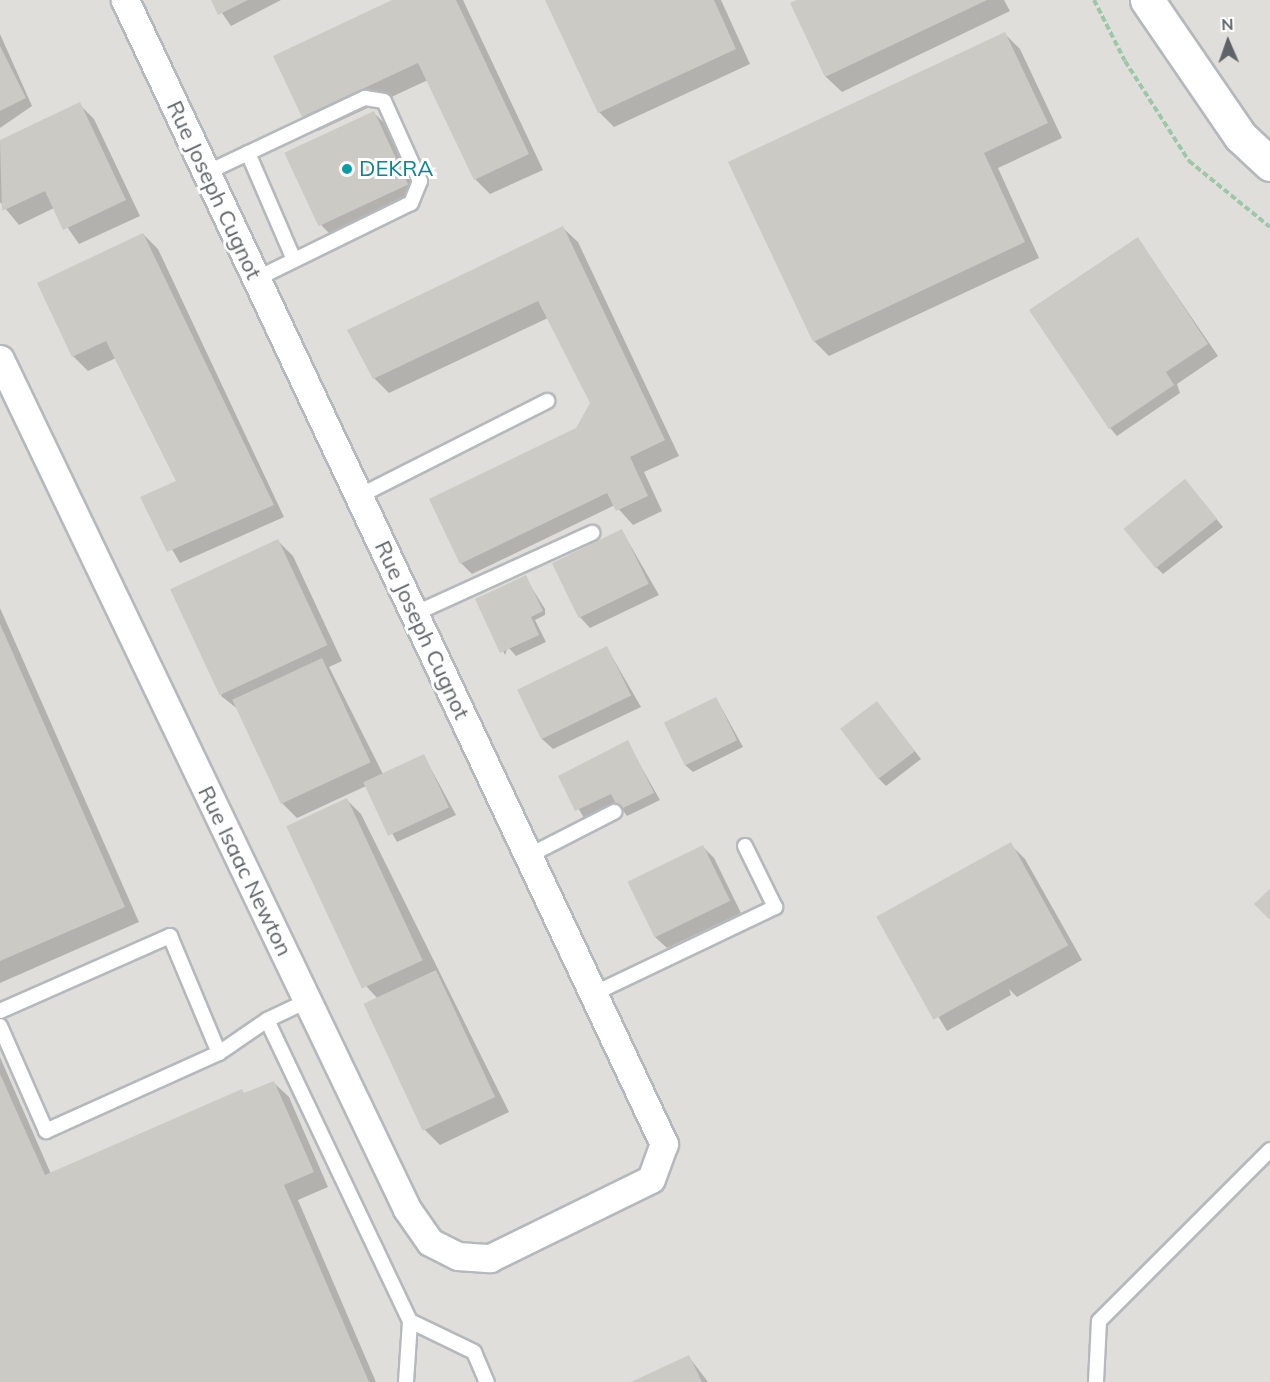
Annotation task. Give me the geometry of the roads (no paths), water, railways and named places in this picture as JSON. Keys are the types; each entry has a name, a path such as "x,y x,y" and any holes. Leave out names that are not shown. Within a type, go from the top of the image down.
{"street":[{"name":"Rue Joseph Cugnot","path":"125,0 664,1144 651,1179 570,1219"},
{"path":"1147,0 1240,136 1270,164"},
{"name":"Rue Isaac Newton","path":"0,359 407,1209 430,1242 458,1256 490,1258 570,1219"}],"lane":[{"path":"206,173 366,98 384,101 420,181 411,203 256,279"},
{"path":"248,153 294,260"},
{"path":"359,496 547,401"},
{"path":"414,614 592,533"},
{"path":"528,856 614,812"},
{"path":"593,994 775,907 745,846"},
{"path":"0,1011 170,936 219,1053"},
{"path":"0,1026 46,1131 219,1053 267,1020 307,1001"},
{"path":"267,1020 410,1320 406,1382"},
{"path":"1096,1382 1099,1321 1270,1150"},
{"path":"410,1320 474,1352 487,1382"}],"place":[{"name":"DEKRA","path":"347,169"}]}
